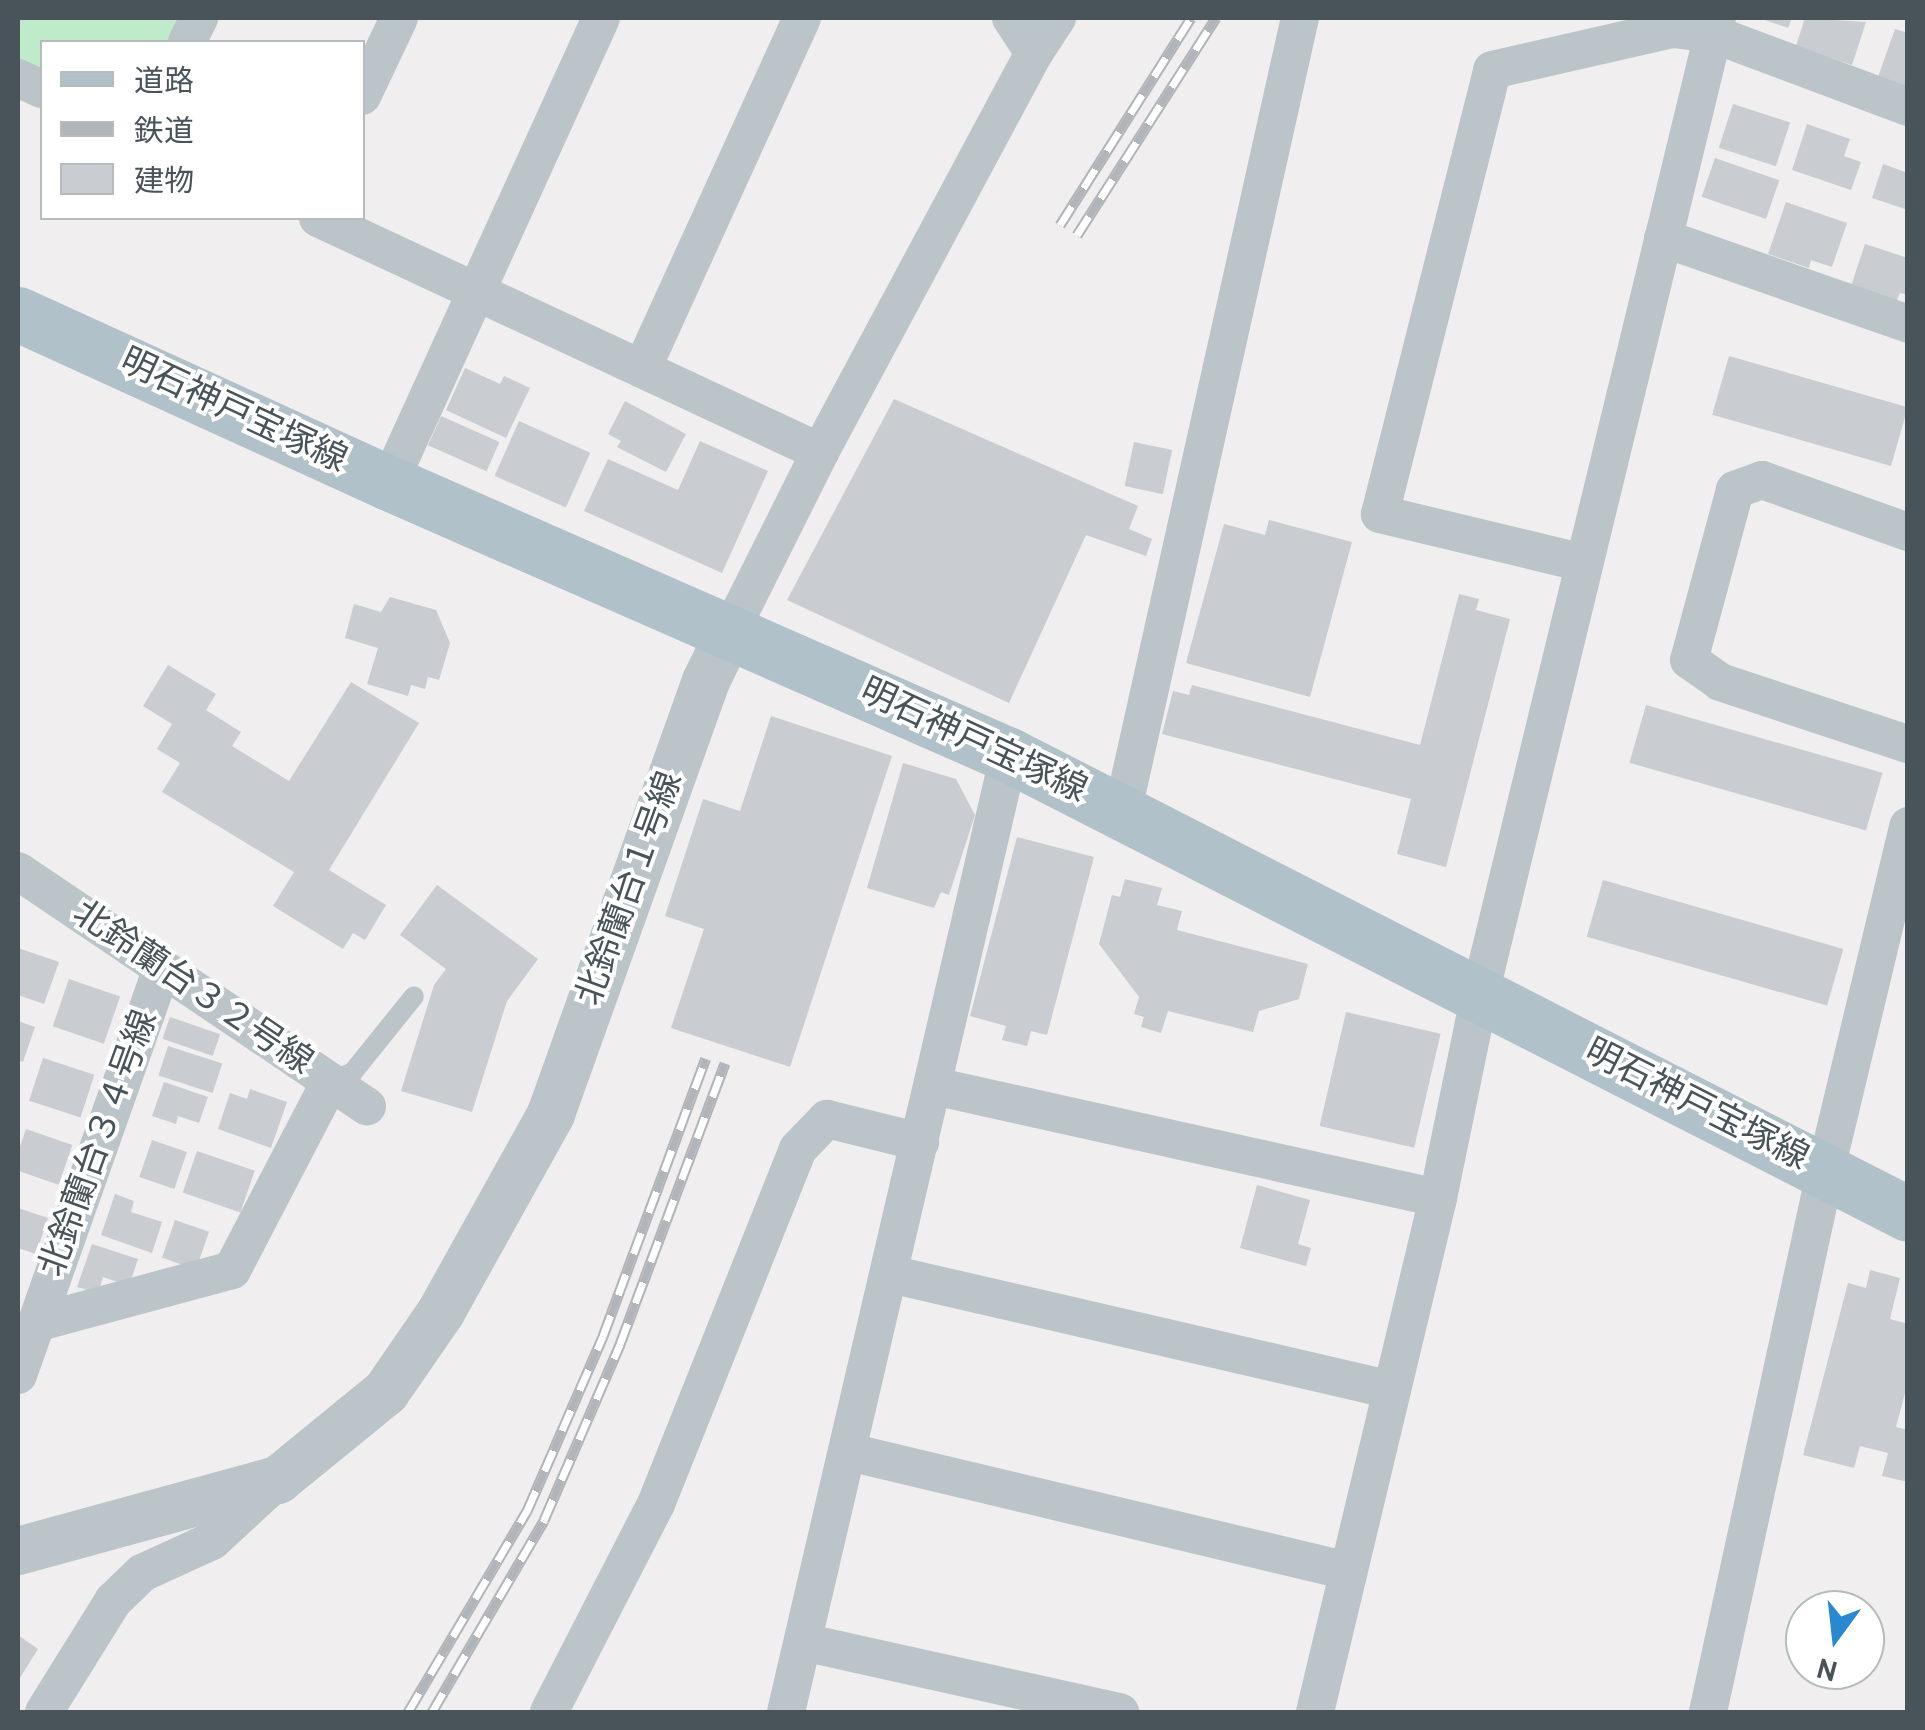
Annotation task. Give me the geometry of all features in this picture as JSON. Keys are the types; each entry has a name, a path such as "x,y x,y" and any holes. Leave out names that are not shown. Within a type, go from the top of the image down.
{"main road":[{"name":"明石神戸宝塚線","path":"18,314 389,483 1009,755 1908,1214"}],"street":[{"path":"365,90 399,18"},
{"path":"389,483 600,18"},
{"path":"642,368 802,18"},
{"path":"1011,18 1034,53"},
{"name":"北鈴蘭台１号線","path":"18,1552 278,1480 386,1392 441,1312 508,1199 551,1114 706,681 820,452 1034,53 1057,18"},
{"path":"1122,814 1300,18"},
{"path":"1584,563 1380,514 1492,70 1673,29 1715,26 1908,107"},
{"path":"1316,1712 1438,1198 1480,994 1715,26"},
{"path":"322,220 820,452"},
{"path":"1662,238 1908,324"},
{"path":"1908,532 1762,480 1735,490 1689,660 1720,682 1908,744"},
{"path":"786,1712 1009,755"},
{"path":"1708,1712 1825,1174 1908,826"},
{"name":"北鈴蘭台３２号線","path":"18,870 368,1106"},
{"name":"北鈴蘭台３４号線","path":"18,1376 162,969"},
{"path":"36,1323 232,1270 330,1082"},
{"path":"934,1086 1438,1198"},
{"path":"563,1710 656,1504 798,1149 827,1118 920,1142"},
{"path":"890,1274 1392,1390"},
{"path":"848,1452 1348,1571"},
{"path":"44,1712 123,1592 142,1573 212,1542 278,1480"},
{"path":"803,1642 1120,1712"}],"lane":[{"path":"330,1082 353,1072 414,996"}],"green space":[{"path":"18,18 184,18 174,40 40,40 40,71 18,62"}],"building":[{"path":"1759,18 1792,18 1788,28"},
{"path":"1805,18 1866,22 1852,65 1796,46"},
{"path":"1895,29 1908,33 1908,87 1878,77"},
{"path":"1733,104 1790,123 1776,166 1719,148"},
{"path":"1807,124 1850,139 1844,156 1861,162 1851,190 1792,170"},
{"path":"1715,158 1779,180 1766,219 1702,197"},
{"path":"1883,164 1908,173 1908,210 1872,198"},
{"path":"1786,202 1847,223 1832,267 1811,260 1809,268 1768,254"},
{"path":"1865,244 1908,258 1908,295 1900,293 1896,302 1851,286"},
{"path":"1729,356 1908,407 1891,466 1712,415"},
{"path":"465,368 500,384 504,376 530,388 506,438 446,410"},
{"path":"894,399 1138,506 1129,529 1152,539 1146,556 1086,535 1009,703 787,600"},
{"path":"625,401 686,434 666,472 617,447 621,441 608,434"},
{"path":"441,416 499,442 486,471 428,445"},
{"path":"519,421 590,453 566,508 495,476"},
{"path":"700,441 768,471 722,573 584,511 608,459 678,490"},
{"path":"1134,442 1172,450 1163,494 1125,486"},
{"path":"1269,520 1352,542 1310,697 1186,663 1224,524 1265,535"},
{"path":"1459,594 1479,599 1476,610 1510,619 1446,867 1397,854 1411,799 1162,734 1173,691 1189,695 1192,685 1420,745"},
{"path":"390,597 436,610 450,643 439,680 428,677 425,689 411,685 408,696 367,684 378,648 345,638 354,604 381,612"},
{"path":"168,665 216,694 206,710 241,732 232,746 289,781 351,682 419,723 329,870 386,905 365,940 353,933 343,949 273,906 294,872 162,792 180,763 157,749 172,724 143,706"},
{"path":"1646,705 1882,773 1866,830 1629,763"},
{"path":"771,716 892,756 790,1067 671,1028 704,929 665,916 703,799 740,811"},
{"path":"903,763 956,779 975,815 949,895 941,892 934,908 867,888"},
{"path":"1017,837 1094,857 1047,1035 1031,1031 1027,1046 1002,1040 1006,1026 970,1016"},
{"path":"1125,879 1162,888 1157,905 1182,911 1177,930 1308,964 1299,999 1259,1011 1253,1032 1168,1011 1161,1033 1141,1027 1144,1017 1134,1014 1139,997 1099,944 1112,895 1120,897"},
{"path":"1603,880 1843,949 1827,1006 1587,937"},
{"path":"437,885 538,959 507,1001 472,1112 401,1091 434,985 446,969 400,935"},
{"path":"18,948 59,962 44,1004 18,995"},
{"path":"69,979 120,997 104,1044 53,1026"},
{"path":"1346,1012 1441,1034 1414,1148 1320,1126"},
{"path":"170,1017 220,1034 213,1056 163,1039"},
{"path":"18,1021 35,1027 23,1062 18,1060"},
{"path":"168,1046 222,1064 213,1093 158,1075"},
{"path":"43,1058 94,1075 80,1117 29,1101"},
{"path":"164,1082 208,1097 199,1123 178,1116 176,1124 152,1116"},
{"path":"250,1089 287,1102 271,1148 218,1129 230,1093 247,1099"},
{"path":"26,1129 72,1145 59,1185 18,1171 18,1152"},
{"path":"152,1140 187,1152 174,1189 139,1177"},
{"path":"197,1151 255,1171 240,1212 183,1193"},
{"path":"1257,1185 1310,1200 1298,1244 1311,1248 1306,1266 1240,1248"},
{"path":"115,1194 134,1201 131,1212 162,1222 152,1253 101,1235"},
{"path":"18,1208 48,1218 36,1254 18,1248"},
{"path":"175,1220 209,1232 196,1270 162,1258"},
{"path":"92,1244 138,1259 129,1286 103,1277 98,1293 77,1287"},
{"path":"1870,1270 1900,1278 1890,1319 1908,1324 1908,1382 1896,1427 1908,1430 1908,1482 1882,1476 1888,1453 1860,1446 1854,1468 1803,1455 1848,1283 1866,1288"},
{"path":"18,1635 38,1649 18,1681"}],"railway":[{"path":"1060,225 1191,18"},
{"path":"1077,235 1216,18"},
{"path":"408,1712 527,1511 603,1336 706,1058"},
{"path":"432,1712 544,1520 620,1344 725,1063"}]}
